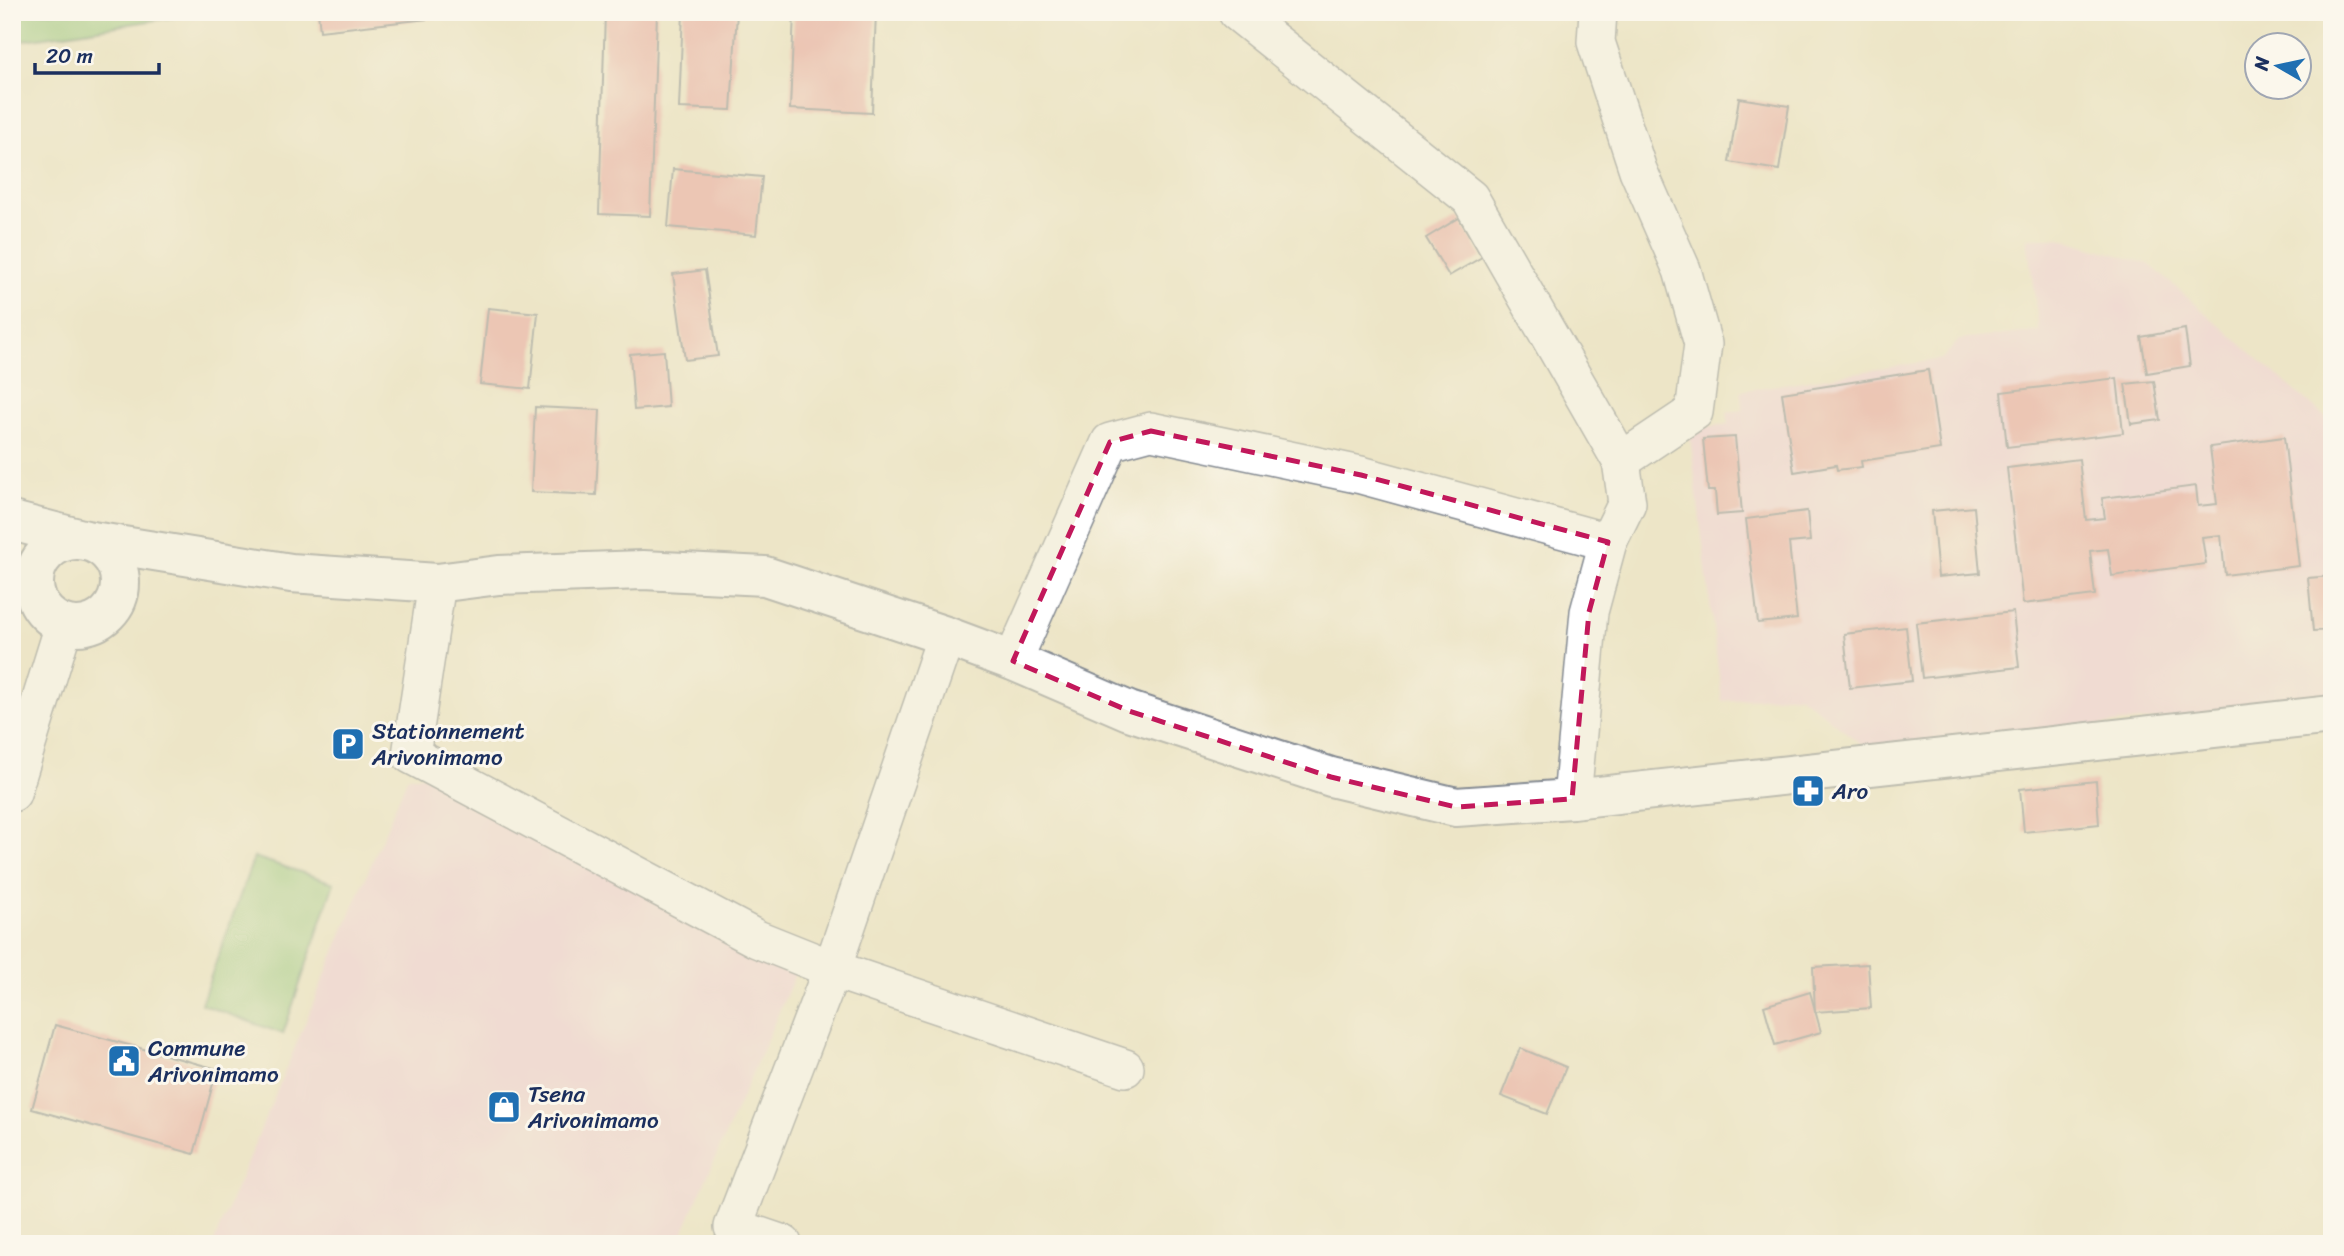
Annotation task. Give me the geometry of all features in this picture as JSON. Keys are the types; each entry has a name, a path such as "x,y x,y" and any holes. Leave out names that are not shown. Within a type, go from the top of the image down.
{"street":[{"path":"1237,12 1469,198 1621,461 1628,503 1608,542 1589,612 1572,799"},
{"path":"1598,12 1596,43 1638,170 1682,270 1703,344 1695,412 1621,461"},
{"path":"1013,661 1110,442 1151,431 1361,475 1608,542"},
{"path":"12,521 86,540 291,573 437,583 499,575 643,570 765,576 946,636 1013,661 1129,711 1331,777 1456,807 1572,799 2332,715"},
{"path":"86,540 107,551 119,570 120,594 107,615 87,626 64,625 43,610 33,585 40,560 60,543 86,540"},
{"path":"437,583 411,755 757,939 832,969 1125,1068"},
{"path":"12,793 64,625"},
{"path":"783,1244 733,1227 832,969 946,636"}],"highlighted area":[{"path":"1151,431 1361,475 1608,542 1589,612 1572,799 1456,807 1331,777 1129,711 1013,661 1110,442"}],"shaded area":[{"path":"2027,238 2059,238 2149,264 2332,423 2332,699 1871,752 1799,695 1722,701 1689,429 1729,424 1727,412 1743,410 1740,391 1942,359 1959,340 2039,331"},
{"name":"Tsena Arivonimamo","path":"408,776 425,776 797,970 678,1244 213,1244"}],"green space":[{"path":"12,12 208,12 12,42"},
{"path":"254,857 334,883 283,1034 201,1004"}],"building":[{"path":"318,12 472,12 472,14 320,31"},
{"path":"605,12 657,13 650,216 599,214"},
{"path":"683,12 737,12 731,110 679,108"},
{"path":"794,12 876,12 872,113 790,109"},
{"path":"1739,98 1789,106 1779,170 1729,162"},
{"path":"673,169 762,177 756,235 668,227"},
{"path":"1459,218 1482,257 1449,276 1426,238"},
{"path":"705,270 718,356 685,360 673,274"},
{"path":"488,308 538,313 530,389 480,384"},
{"path":"2185,329 2190,366 2147,373 2141,337"},
{"path":"664,351 668,407 634,410 630,354"},
{"path":"1928,370 1940,449 1861,461 1862,467 1837,470 1836,465 1794,472 1782,393"},
{"path":"2117,378 2123,433 2007,447 2001,392"},
{"path":"2154,381 2160,420 2131,424 2125,384"},
{"path":"535,407 600,410 596,495 531,492"},
{"path":"1735,437 1742,513 1717,515 1715,491 1708,491 1703,439"},
{"path":"2284,437 2299,566 2225,575 2221,535 2202,537 2206,564 2112,576 2108,549 2090,551 2095,595 2023,604 2007,468 2079,459 2086,520 2105,518 2102,498 2196,486 2198,506 2217,504 2210,447"},
{"path":"1974,507 1980,573 1938,577 1932,511"},
{"path":"1807,511 1810,541 1789,543 1797,619 1758,623 1746,519"},
{"path":"2332,576 2332,630 2313,631 2308,578"},
{"path":"2013,612 2019,667 1922,678 1916,623"},
{"path":"1906,627 1912,681 1850,688 1844,634"},
{"path":"2096,781 2099,824 2024,832 2020,789"},
{"path":"1868,964 1871,1008 1815,1012 1813,967"},
{"path":"1810,992 1821,1032 1775,1045 1764,1006"},
{"path":"55,1025 217,1069 194,1154 32,1109"},
{"path":"1520,1048 1566,1067 1547,1114 1501,1096"}],"place":[{"name":"Stationnement Arivonimamo","path":"348,744"},
{"name":"Aro","path":"1808,791"},
{"name":"Commune Arivonimamo","path":"124,1061"},
{"name":"Tsena Arivonimamo","path":"504,1107"}]}
